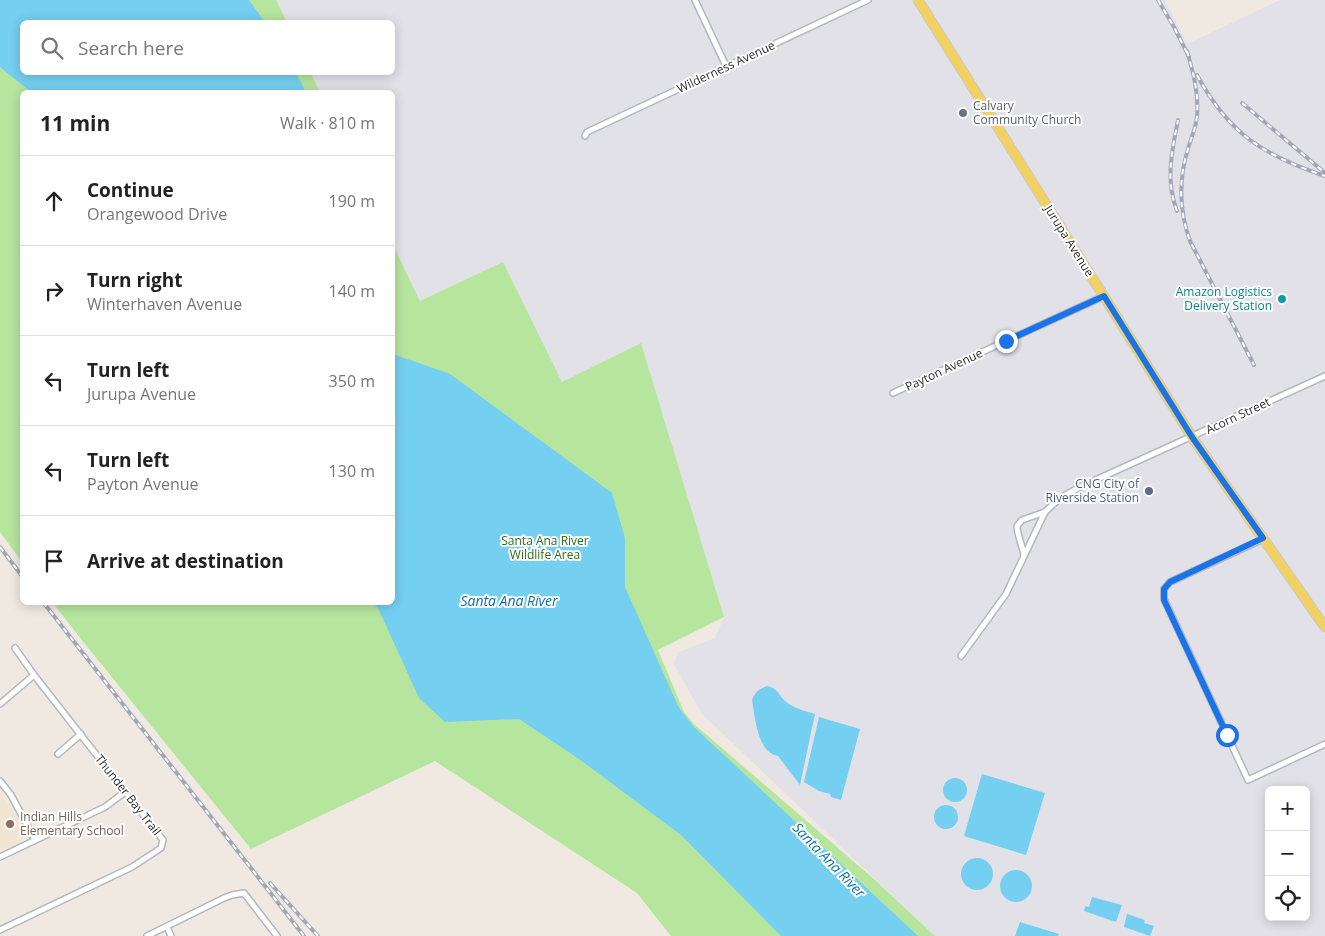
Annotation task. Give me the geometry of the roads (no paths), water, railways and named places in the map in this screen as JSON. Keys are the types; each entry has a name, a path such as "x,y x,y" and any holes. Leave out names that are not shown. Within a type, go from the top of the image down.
{"main road":[{"name":"Jurupa Avenue","path":"918,0 1192,437 1325,627"}],"street":[{"path":"695,0 726,66"},
{"name":"Wilderness Avenue","path":"585,136 595,128 868,0"},
{"name":"Payton Avenue","path":"893,393 1104,296"},
{"name":"Acorn Street","path":"961,656 1006,594 1037,529 1046,512 1053,504 1069,493 1325,376"},
{"name":"Acorn Street","path":"1024,555 1022,542 1017,533 1017,526 1022,520 1046,512"},
{"path":"1263,538 1170,582 1164,589 1164,600 1248,780 1325,744"},
{"name":"Thunder Bay Trail","path":"0,930 132,867 162,848 163,840 15,648"},
{"path":"0,704 34,675"},
{"path":"58,754 80,734"},
{"path":"0,781 11,795 35,840"},
{"path":"0,857 105,808 125,792"},
{"path":"147,936 232,895 244,893 277,936"},
{"path":"167,927 171,936"}],"water":[{"path":"0,0 249,0 264,20 20,20 20,75 297,75 304,90 29,90 0,67"},
{"name":"Santa Ana River","path":"395,355 450,374 612,493 625,538 625,587 679,708 693,726 918,936 781,936 681,835 579,759 519,719 445,722 419,698 378,608 374,605 395,605"},
{"path":"767,686 776,690 792,706 815,714 800,785 778,756 766,748 758,733 752,700 758,691"},
{"path":"819,717 860,729 841,800 831,797 830,794 819,791 804,782"},
{"path":"982,774 1045,793 1026,855 964,836"},
{"path":"955,778 964,781 967,790 964,799 955,802 946,799 943,790 946,781"},
{"path":"946,805 955,808 958,817 955,826 946,829 937,826 934,817 937,808"},
{"path":"977,858 983,859 988,863 992,868 992,880 988,885 983,889 977,890 971,889 966,885 962,880 961,874 962,868 966,863 971,859"},
{"path":"1016,870 1022,871 1027,875 1031,880 1031,892 1027,897 1022,901 1016,902 1010,901 1005,897 1001,892 1000,886 1001,880 1005,875 1010,871"},
{"path":"1092,897 1122,905 1116,922 1084,911 1085,906 1089,907"},
{"path":"1127,914 1145,920 1144,923 1154,926 1150,936 1124,927"},
{"path":"1020,922 1059,934 1058,936 1015,936"}],"railway":[{"path":"1158,0 1189,57"},
{"path":"1187,51 1195,83 1197,116 1181,184 1182,207 1186,229 1190,241 1254,365"},
{"path":"1197,75 1222,113 1250,140 1283,160 1325,176"},
{"path":"1242,103 1324,172"},
{"path":"1177,211 1170,177 1178,120"},
{"path":"0,547 20,573"},
{"path":"45,605 304,936"},
{"path":"270,883 318,936"}],"place":[{"name":"Calvary Community Church","path":"963,113"},
{"name":"Amazon Logistics Delivery Station","path":"1282,299"},
{"name":"CNG City of Riverside Station","path":"1149,491"},
{"name":"Indian Hills Elementary School","path":"10,824"}],"park label":[{"name":"Santa Ana River Wildlife Area","path":"545,548"}]}
